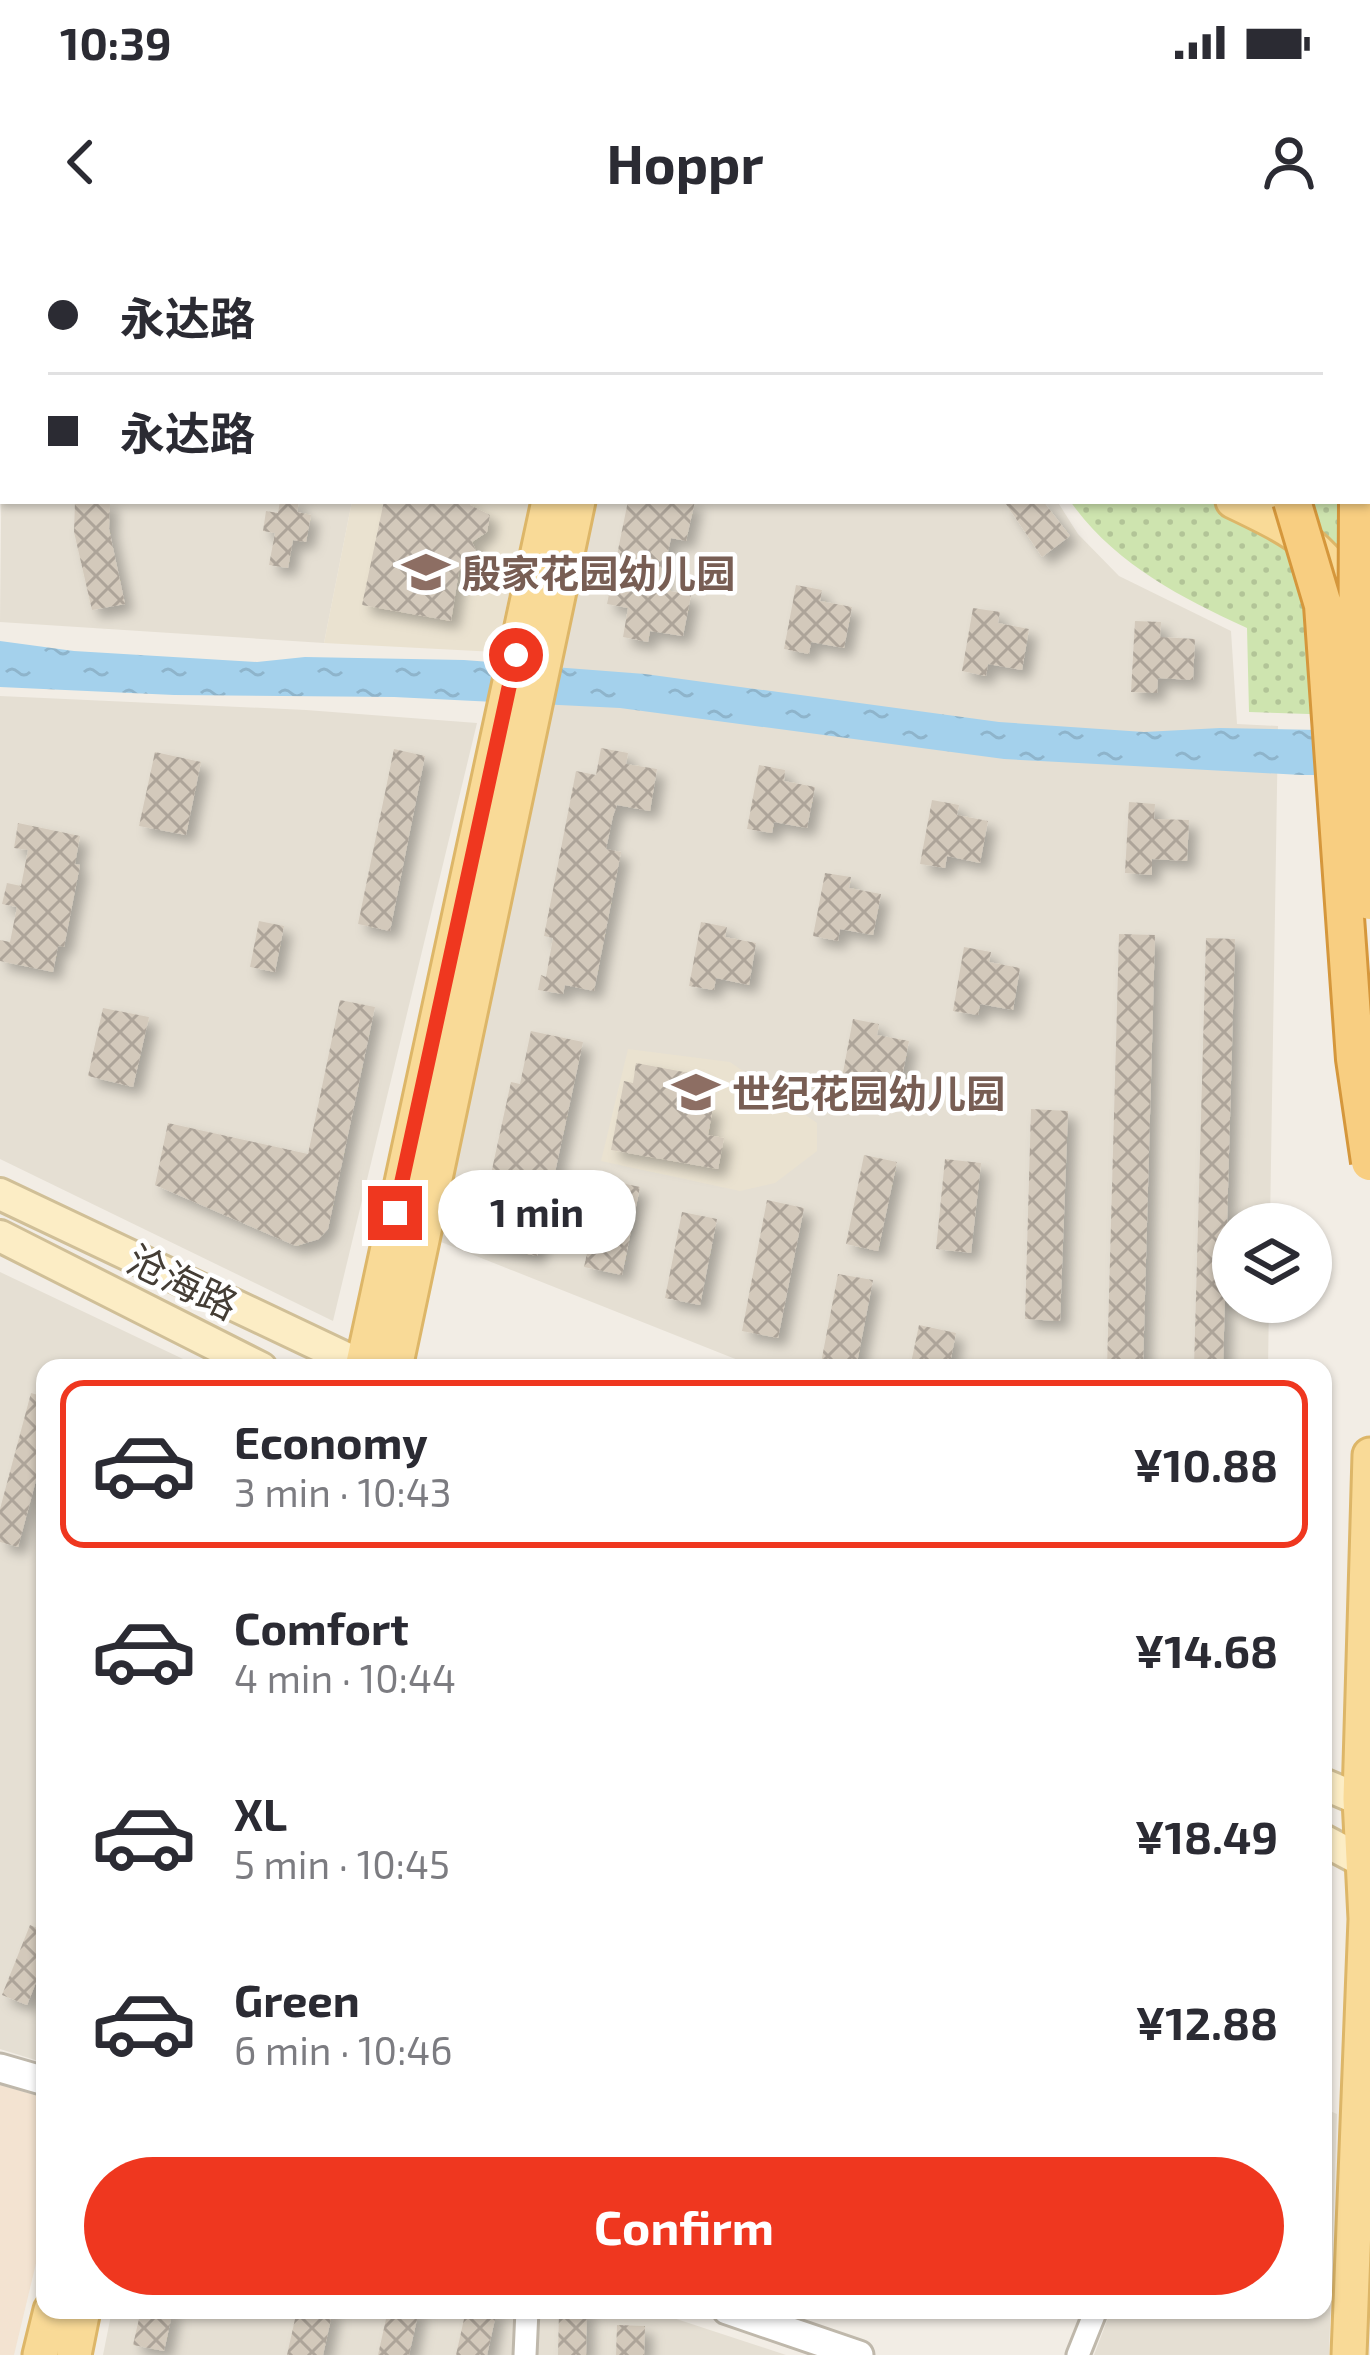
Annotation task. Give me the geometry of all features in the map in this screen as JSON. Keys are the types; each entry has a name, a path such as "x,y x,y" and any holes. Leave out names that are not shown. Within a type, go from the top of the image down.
{"highway":[{"path":"1358,504 1358,736 1370,902"},
{"path":"1289,514 1323,605 1355,1059 1370,1162"}],"main road":[{"path":"374,1359 518,721 549,504"},
{"path":"531,653 577,504"},
{"path":"1246,504 1289,514 1327,557 1362,619 1370,660"},
{"name":"沧海路","path":"0,1194 353,1359"},
{"name":"沧海路","path":"0,1236 243,1359"},
{"path":"1349,2355 1367,1863 1370,1455"},
{"path":"1332,1788 1365,1802"},
{"path":"1332,1845 1367,1863"},
{"path":"40,2355 49,2319"},
{"path":"74,2355 81,2319"}],"street":[{"path":"0,2068 36,2078"},
{"path":"525,2355 527,2319"},
{"path":"753,2319 859,2355"},
{"path":"1078,2355 1092,2319"}],"shaded area":[{"path":"1,504 351,504 324,643 0,622"},
{"name":"殷家花园幼儿园","path":"351,504 529,504 496,652 324,643"},
{"path":"584,504 1059,504 1078,534 1119,576 1231,631 1237,724 1278,726 1270,1203 1212,1203 1212,1323 1269,1323 1268,1359 735,1359 441,1242"},
{"path":"0,696 477,723 333,1321 0,1159"},
{"name":"世纪花园幼儿园","path":"628,1049 730,1062 817,1123 817,1151 775,1183 740,1191 601,1161"},
{"path":"0,1272 183,1359 36,1359 36,2060 0,2049"},
{"path":"0,2085 36,2095 36,2263 14,2355 0,2355"},
{"path":"1332,2112 1337,2114 1332,2265"},
{"path":"110,2319 676,2319 786,2355 103,2355"},
{"path":"1108,2319 1330,2319 1329,2355 1094,2355"}],"green space":[{"path":"1072,504 1370,504 1370,716 1249,712 1247,628 1150,576"}],"water":[{"path":"0,641 74,651 257,662 305,657 464,660 645,674 999,722 1144,732 1220,728 1370,731 1370,775 1004,759 620,708 0,687"}],"building":[{"path":"75,504 110,504 109,529 125,604 92,610 74,532"},
{"path":"280,504 298,504 297,512 311,515 306,542 293,540 288,568 269,565 275,533 263,531 266,511 278,513"},
{"path":"383,504 470,504 490,515 487,532 472,542 477,553 475,567 459,571 451,621 362,605"},
{"path":"627,504 694,504 686,541 671,538 660,589 691,595 683,636 650,631 648,642 623,637 628,608 607,604"},
{"path":"1006,504 1045,504 1070,536 1042,557"},
{"path":"796,585 822,590 820,601 852,607 844,648 811,642 809,654 784,649"},
{"path":"973,608 1000,612 998,623 1029,629 1022,670 988,664 986,676 962,671"},
{"path":"1135,621 1161,622 1160,637 1195,639 1193,680 1158,678 1157,693 1131,692"},
{"path":"601,748 628,753 626,764 657,769 650,811 617,805 613,816 606,849 621,852 594,991 565,985 563,994 538,990 541,975 546,977 553,938 544,936 576,771 596,775"},
{"path":"394,749 425,756 390,931 358,924"},
{"path":"155,752 201,762 186,835 139,826"},
{"path":"759,765 785,770 784,781 815,787 807,828 774,822 772,833 747,829"},
{"path":"932,800 959,805 957,815 988,821 980,863 947,856 945,868 920,864"},
{"path":"1129,802 1155,804 1154,819 1189,820 1187,861 1152,859 1152,875 1125,873"},
{"path":"18,823 80,836 75,864 80,865 64,947 58,946 53,972 0,961 0,940 10,942 17,907 2,904 7,883 21,886 28,850 14,848"},
{"path":"825,873 851,877 849,888 881,894 873,935 840,929 838,941 813,936"},
{"path":"259,921 284,926 275,972 250,967"},
{"path":"701,922 727,927 725,937 756,943 749,985 716,978 714,990 689,986"},
{"path":"1119,934 1155,935 1143,1359 1107,1359"},
{"path":"1206,938 1235,939 1228,1203 1212,1203 1212,1323 1224,1323 1223,1359 1194,1359"},
{"path":"964,947 991,952 989,962 1020,968 1013,1010 980,1004 978,1015 953,1011"},
{"path":"340,1000 375,1007 328,1229 319,1239 296,1246 155,1185 168,1123 308,1154"},
{"path":"103,1008 149,1017 133,1087 88,1076"},
{"path":"853,1019 879,1024 877,1035 909,1041 901,1082 868,1076 866,1087 841,1083"},
{"path":"531,1031 583,1042 537,1256 476,1243 511,1082 520,1084"},
{"path":"636,1063 700,1075 695,1104 713,1107 708,1135 724,1138 718,1169 611,1150 624,1081 633,1083"},
{"path":"1031,1109 1068,1111 1060,1321 1025,1319"},
{"path":"864,1155 897,1162 878,1251 846,1244"},
{"path":"945,1159 981,1163 971,1253 936,1249"},
{"path":"603,1179 640,1187 622,1275 584,1267"},
{"path":"767,1200 804,1208 778,1338 742,1331"},
{"path":"682,1212 717,1219 700,1305 665,1298"},
{"path":"838,1274 873,1280 858,1359 822,1359"},
{"path":"919,1325 956,1333 951,1359 912,1359"},
{"path":"31,1393 36,1394 36,1480 18,1547 0,1542 0,1509"},
{"path":"30,1925 36,1927 36,1982 27,2005 2,1995"},
{"path":"139,2319 171,2319 164,2351 133,2345"},
{"path":"295,2319 331,2319 323,2355 287,2355"},
{"path":"386,2319 417,2319 409,2355 378,2355"},
{"path":"464,2319 495,2319 487,2355 456,2355"},
{"path":"559,2319 587,2319 586,2355 558,2355"},
{"path":"617,2325 645,2326 644,2355 616,2355"}],"place":[{"name":"殷家花园幼儿园","path":"426,572"},
{"name":"世纪花园幼儿园","path":"696,1092"}],"route":[{"path":"395,1213 516,655"}]}
